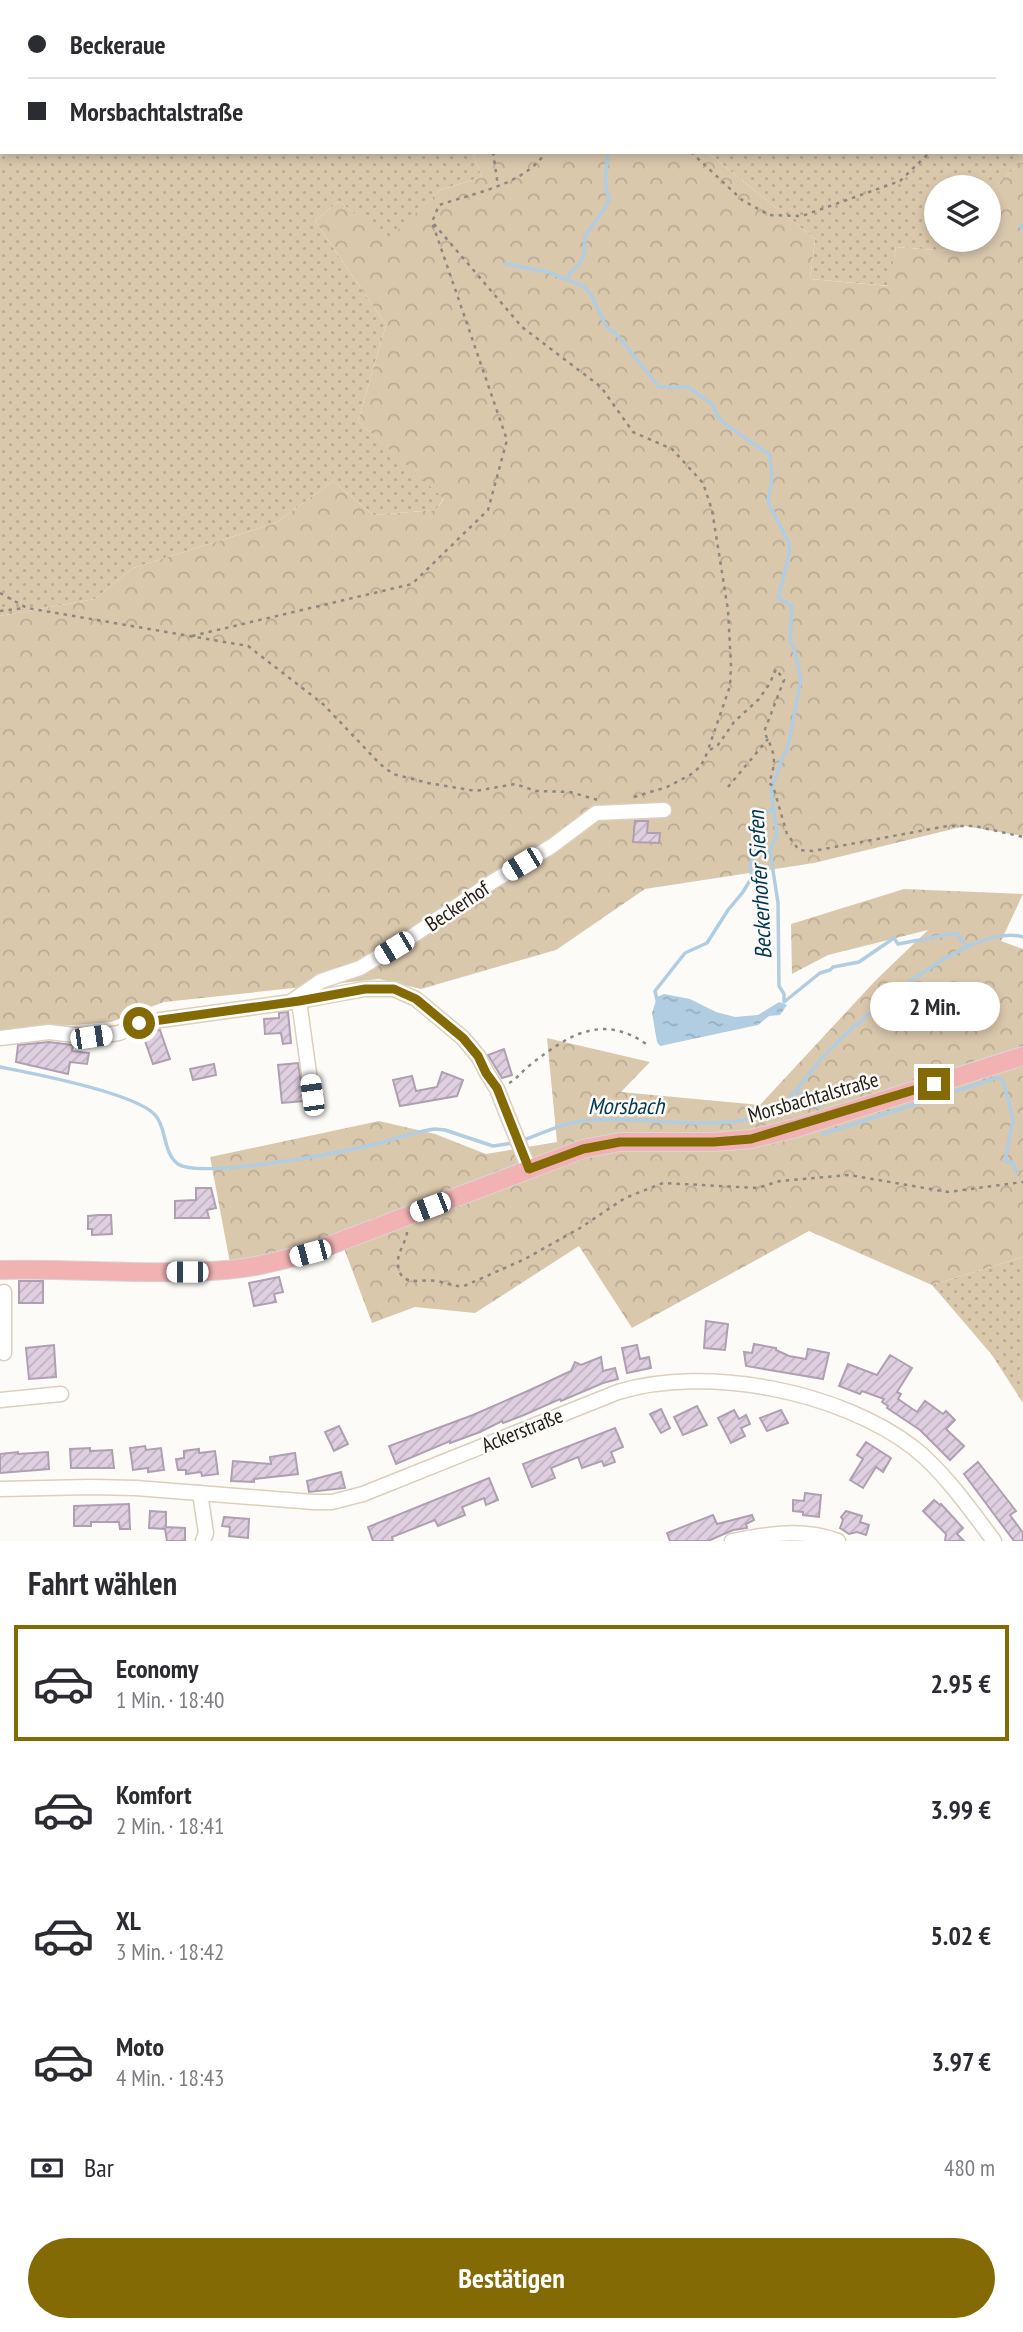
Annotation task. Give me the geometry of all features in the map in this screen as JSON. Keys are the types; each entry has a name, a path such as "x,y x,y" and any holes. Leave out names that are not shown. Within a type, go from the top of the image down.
{"main road":[{"name":"Morsbachtalstraße","path":"4,1270 187,1272 250,1267 310,1253 405,1217 526,1161 620,1142 714,1142 751,1139 808,1124 1023,1056"}],"street":[{"path":"952,0 976,0"},
{"name":"Beckerhof","path":"295,1002 321,981 360,968 411,937 492,882 552,846 596,813 664,810"},
{"path":"0,1038 49,1032 91,1037 119,1033 139,1023 295,1002 365,989 394,989 416,999 463,1038 478,1056 497,1088 526,1161"},
{"path":"295,1002 312,1095"},
{"path":"4,1270 4,1353"},
{"name":"Ackerstraße","path":"0,1489 91,1487 332,1502 363,1494 618,1392 674,1381 701,1382 799,1395 856,1413 925,1458 994,1541"},
{"path":"0,1400 61,1394"},
{"path":"200,1493 206,1533 203,1541"},
{"path":"732,1541 768,1534 798,1533 838,1541"}],"path":[{"path":"493,154 498,186"},
{"path":"192,636 412,584 488,510 507,440 432,222 439,205 511,181 545,154"},
{"path":"693,154 742,200 769,215 802,216 900,181 928,154"},
{"path":"432,222 522,327 601,387 633,432 672,449 704,483 712,510 728,610 730,686 701,766 690,775 667,786 633,797"},
{"path":"0,593 27,608"},
{"path":"0,611 27,608 248,646 323,704 380,764 393,774 476,791 515,784 536,791 570,792 599,800"},
{"path":"708,751 718,745 734,722 759,699 776,669 784,680 764,732 773,751 775,764 769,783 773,786 787,834 799,850 813,851 947,827 975,826 1023,837"},
{"path":"728,787 768,739"},
{"path":"497,1088 514,1081 545,1053 585,1030 618,1031 636,1037 649,1046"},
{"path":"405,1217 407,1238 399,1255 398,1265 405,1279 413,1283 438,1281 456,1287 525,1259 580,1228 625,1198 663,1183 757,1188 780,1181 849,1175 948,1192 1023,1182"}],"green space":[{"path":"0,154 473,154 482,177 440,190 387,241 339,201 315,221 386,325 358,421 444,498 436,510 373,515 333,481 276,523 133,568 95,599 0,616"},
{"path":"473,154 709,154 815,239 810,279 889,286 896,247 924,249 924,252 1001,252 1001,181 1023,161 1023,836 965,826 814,863 645,889 556,950 421,989 379,979 164,1002 111,1022 0,1031 0,616 95,599 133,568 276,523 333,481 373,515 436,510 444,499 358,421 386,325 315,221 339,201 387,240 440,190 482,177"},
{"path":"709,154 1023,154 1023,161 1001,181 1001,175 924,175 924,249 896,247 890,286 810,279 815,239"},
{"path":"904,889 1023,894 1001,941 1023,949 1023,1257 932,1285 809,1231 632,1328 579,1246 475,1313 415,1307 372,1323 339,1235 307,1249 230,1263 210,1157 379,1121 435,1134 486,1154 557,1142 547,1038 650,1062 621,1092 760,1105 875,981 928,930 828,955 792,974 791,924"},
{"path":"1023,1257 1023,1403 992,1355 932,1285"}],"water":[{"path":"664,994 690,999 716,1012 735,1017 758,1015 779,1002 787,1005 780,1015 769,1016 758,1025 660,1046 652,1013 657,997"}],"building":[{"path":"635,821 648,821 647,833 660,833 659,843 633,842"},
{"path":"288,1012 291,1043 283,1044 281,1033 265,1034 264,1019 279,1018 279,1013"},
{"path":"160,1030 170,1059 153,1064 142,1032"},
{"path":"49,1042 73,1045 72,1051 89,1053 87,1064 70,1062 68,1074 16,1062 18,1045"},
{"path":"504,1049 512,1075 502,1078 488,1055"},
{"path":"298,1063 304,1101 282,1103 278,1065"},
{"path":"214,1064 216,1075 193,1080 190,1069"},
{"path":"442,1072 463,1080 457,1096 400,1106 393,1080 412,1076 416,1091 437,1087"},
{"path":"196,1188 211,1188 216,1208 207,1210 209,1218 175,1218 175,1201 196,1200"},
{"path":"111,1215 112,1234 92,1235 92,1229 88,1229 88,1216"},
{"path":"279,1277 283,1292 274,1294 276,1302 254,1306 249,1283"},
{"path":"19,1281 43,1281 43,1303 19,1303"},
{"path":"706,1321 728,1324 725,1350 704,1348"},
{"path":"754,1344 776,1348 789,1356 806,1359 808,1349 829,1353 823,1379 746,1366 744,1352 752,1353"},
{"path":"54,1345 56,1377 29,1379 26,1348"},
{"path":"637,1345 640,1359 649,1357 651,1368 627,1373 622,1348"},
{"path":"890,1355 912,1368 897,1392 901,1394 898,1399 917,1412 925,1401 943,1414 946,1411 955,1420 946,1429 964,1446 950,1460 920,1430 887,1408 882,1402 884,1399 839,1386 848,1364 877,1375"},
{"path":"601,1357 603,1371 615,1368 618,1379 503,1423 502,1421 396,1464 389,1446 473,1415 530,1390 571,1371 575,1362 581,1365"},
{"path":"697,1406 707,1425 683,1435 674,1417"},
{"path":"661,1409 670,1428 661,1433 650,1414"},
{"path":"734,1410 739,1419 746,1415 750,1424 741,1428 745,1436 731,1443 718,1418"},
{"path":"781,1410 788,1423 767,1431 760,1418"},
{"path":"339,1426 348,1444 334,1451 325,1432"},
{"path":"615,1428 623,1447 611,1452 615,1462 604,1466 602,1461 582,1468 578,1457 551,1468 555,1478 532,1487 523,1464"},
{"path":"866,1442 891,1458 883,1472 876,1467 863,1488 850,1480 863,1459 857,1455"},
{"path":"145,1446 146,1450 161,1448 164,1470 133,1470 130,1448"},
{"path":"90,1448 90,1451 112,1450 114,1468 71,1468 70,1449"},
{"path":"199,1449 199,1453 215,1451 218,1474 202,1476 201,1472 186,1474 186,1470 178,1470 176,1459 184,1458 184,1451"},
{"path":"48,1452 49,1469 0,1473 0,1454"},
{"path":"295,1453 298,1474 254,1479 254,1482 231,1481 233,1461 271,1464 270,1457"},
{"path":"978,1462 1016,1511 1010,1515 1023,1533 1023,1541 1014,1541 964,1474"},
{"path":"341,1472 345,1488 309,1492 307,1481"},
{"path":"489,1478 498,1500 486,1505 484,1498 462,1507 465,1515 438,1526 435,1520 392,1537 393,1541 373,1541 368,1527"},
{"path":"805,1493 821,1495 819,1517 793,1511 793,1500 804,1501"},
{"path":"934,1500 963,1528 957,1534 964,1541 945,1541 946,1534 923,1511"},
{"path":"129,1504 130,1529 120,1529 119,1522 91,1522 91,1526 74,1526 74,1506"},
{"path":"150,1511 166,1512 166,1527 185,1528 185,1541 167,1541 165,1529 149,1528"},
{"path":"846,1511 862,1516 860,1522 869,1525 866,1535 857,1532 849,1534 840,1528 843,1520 841,1517"},
{"path":"713,1515 717,1524 752,1515 754,1520 746,1524 747,1528 733,1530 708,1541 670,1541 667,1533"},
{"path":"224,1517 249,1519 248,1538 229,1536 230,1527 222,1526"}],"waterway":[{"path":"567,279 584,256 585,236 609,199 605,183 608,154"},
{"path":"1019,225 1023,228"},
{"name":"Beckerhofer Siefen","path":"506,264 548,272 583,286 591,294 606,326 617,335 659,387 688,387 713,405 718,417 729,427 770,455 772,480 768,502 789,543 789,555 778,598 792,606 790,642 801,679 788,747 771,791 777,834 770,851 778,903 779,986 784,994 784,1002 820,973 833,967 859,962 894,938 898,944 957,933 967,947"},
{"path":"657,1000 655,991 685,953 707,943 743,892 752,877 750,866 762,833 761,817 773,808"},
{"name":"Morsbach","path":"522,1141 574,1122 613,1120 711,1123 770,1115 785,1104 838,1042 886,999 915,978 974,944 1001,936 1023,937"},
{"name":"Morsbach","path":"0,1067 83,1085 128,1099 156,1116 173,1159 178,1164 192,1168 240,1167 300,1159 435,1129 493,1146 514,1143"},
{"path":"823,1134 996,1078 1003,1080 1013,1120 1005,1161 1013,1163 1017,1173"},
{"path":"796,1090 820,1107"}],"route":[{"path":"139,1023 365,989 394,989 416,999 463,1038 478,1056 497,1088 529,1169 583,1149 605,1144 650,1140 732,1142 751,1139 796,1128 934,1084"}]}
